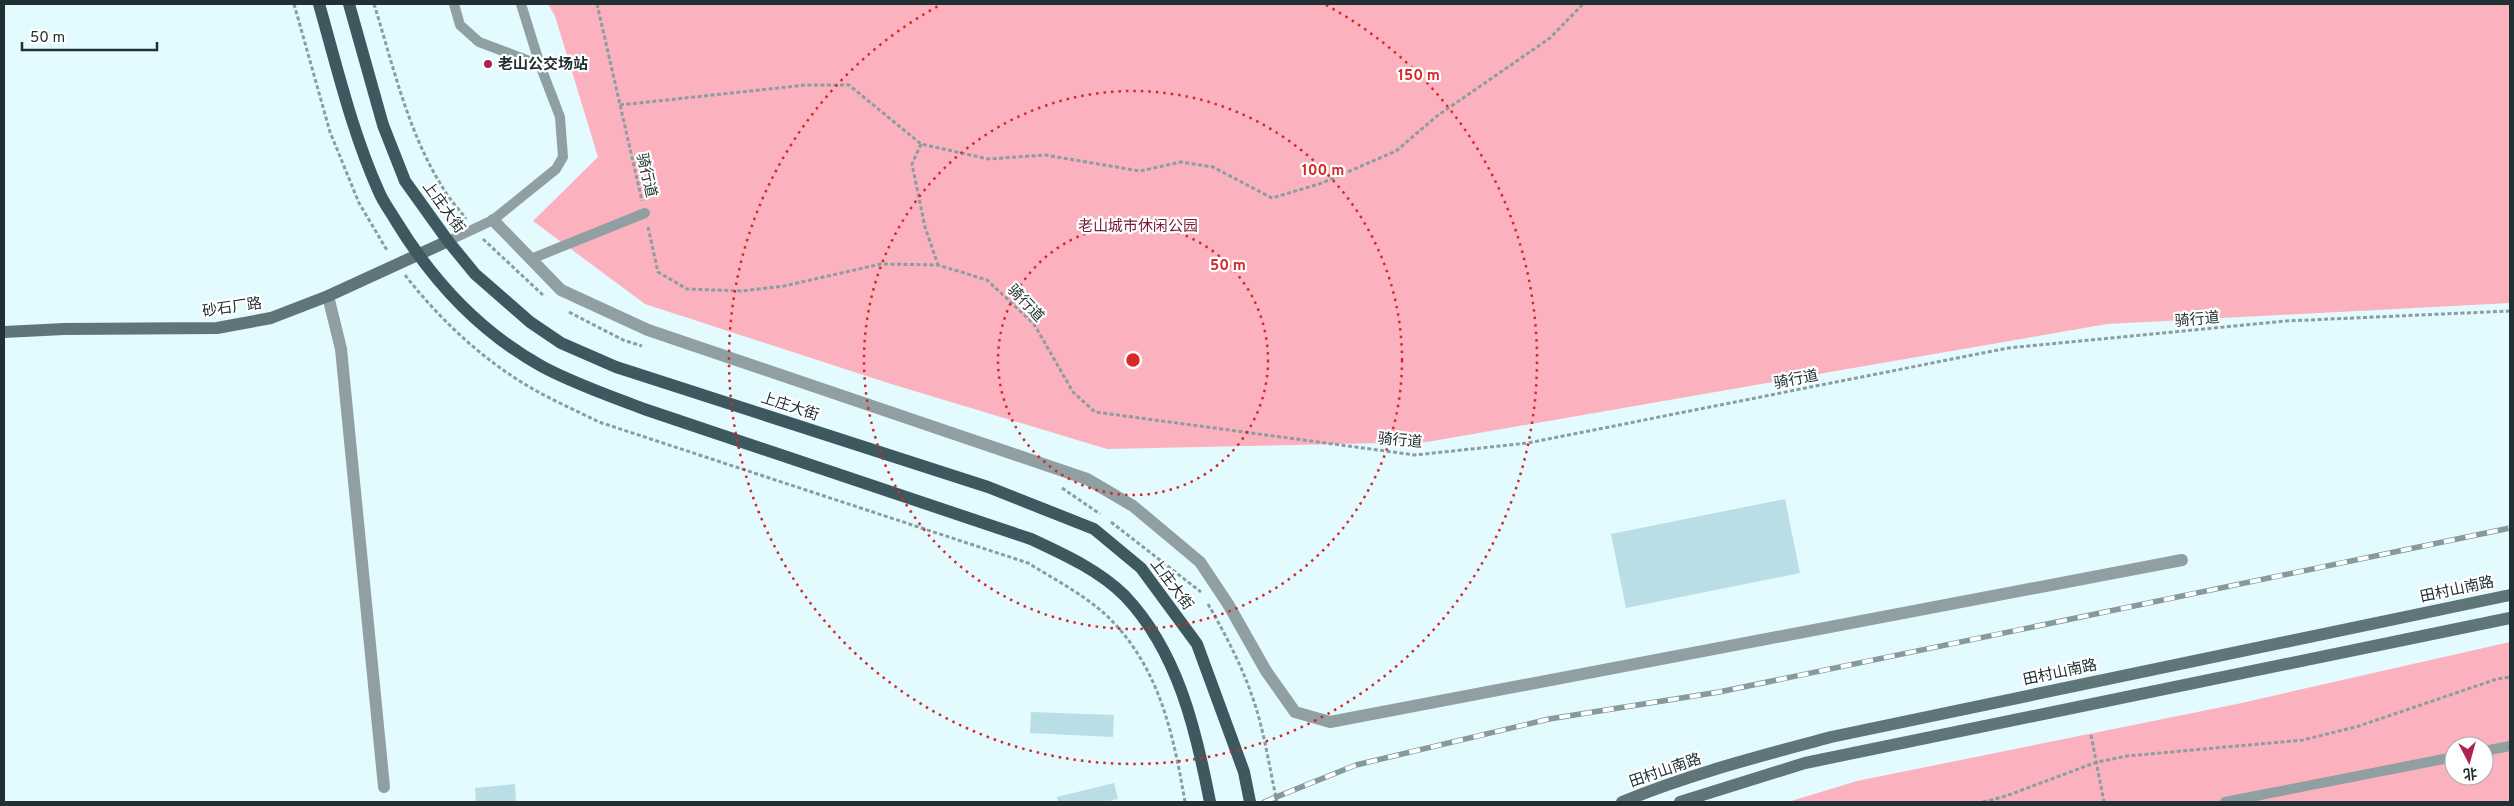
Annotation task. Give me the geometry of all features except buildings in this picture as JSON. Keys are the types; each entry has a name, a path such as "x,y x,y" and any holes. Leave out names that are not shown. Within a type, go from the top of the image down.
{"main road":[{"path":"319,4 354,128 376,184 417,255 441,284 479,322 513,349 543,367 644,409 1030,539 1078,562 1124,595 1147,624 1164,651 1190,715 1210,802"},
{"name":"上庄大街","path":"349,4 383,125 405,181 448,241 475,274 530,322 561,343 616,367 988,487 1094,529 1141,568 1196,644 1244,772 1250,802"},
{"name":"砂石厂路","path":"4,332 64,329 217,328 271,318 328,296 448,241"},
{"name":"田村山南路","path":"1622,802 1752,758 1831,737 2510,595"},
{"path":"1680,802 1805,762 2510,618"}],"street":[{"path":"493,220 561,290 648,330 1087,479 1110,492 1133,506 1200,562 1228,604 1266,671 1295,712 1330,722 2182,560"},
{"path":"328,296 341,349 384,787"}],"lane":[{"path":"454,4 460,24 480,42 540,65"},
{"path":"448,241 493,220 556,169 563,157 560,118 540,65 521,4"},
{"path":"531,259 645,214"},
{"path":"2494,749 2510,746"},
{"path":"2225,802 2444,759"}],"path":[{"name":"骑行道","path":"597,4 658,272 687,289 742,291 784,286 881,264 938,265 987,280 1034,324 1073,392 1095,412 1415,455 1528,443 2008,348 2286,321 2510,311"},
{"path":"620,105 806,85 849,85 921,144 988,159 1045,155 1140,171 1181,162 1213,167 1272,198 1322,183 1396,151 1437,116 1550,38 1583,4"},
{"path":"921,144 912,164 926,227 938,265"},
{"path":"1983,802 2006,796 2097,762 2127,756 2302,740 2359,726 2497,679 2510,677"},
{"path":"2092,734 2104,802"}],"green space":[{"name":"老山城市休闲公园","path":"548,4 2510,4 2510,303 2107,324 1427,442 1107,449 888,383 645,304 533,221 598,157 555,16"},
{"path":"2510,642 2510,802 1788,802 1857,781 2237,704"}],"railway":[{"path":"1264,802 1356,765 1549,719 1719,692 2510,528"}],"place":[{"name":"老山公交场站","path":"488,64"}]}
